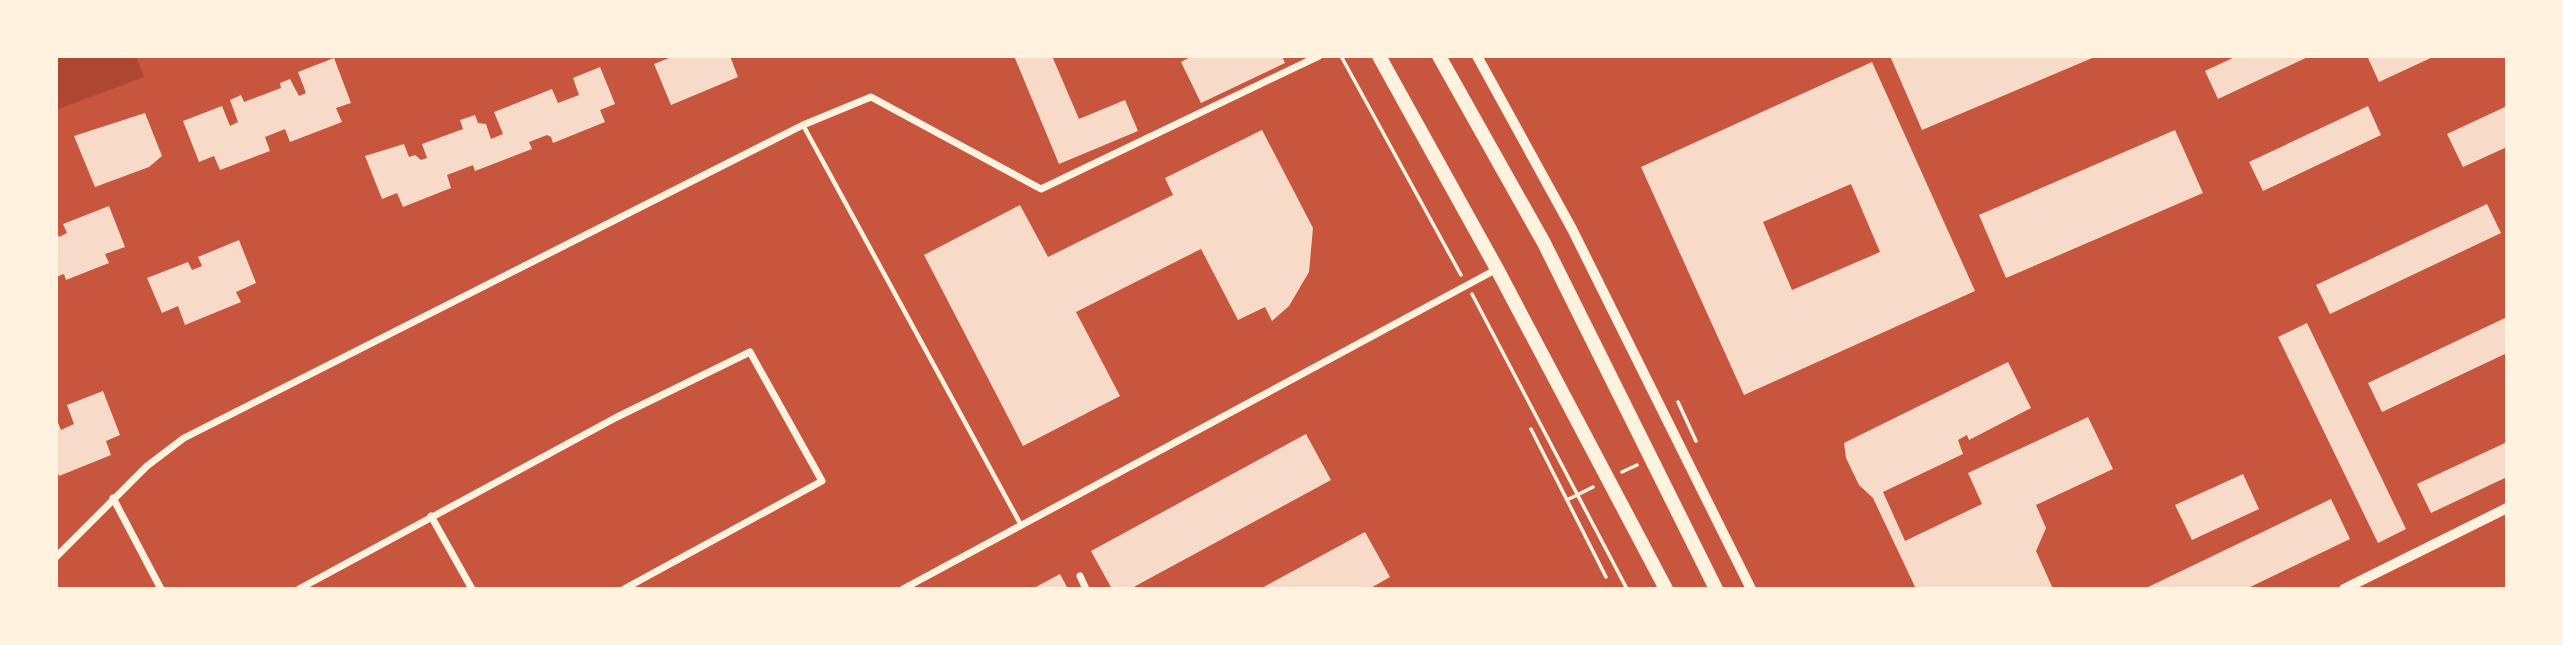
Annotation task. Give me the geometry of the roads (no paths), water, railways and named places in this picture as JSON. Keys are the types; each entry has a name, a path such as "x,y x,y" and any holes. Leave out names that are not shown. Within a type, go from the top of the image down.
{"main road":[{"path":"1379,56 1667,589"},
{"path":"1439,56 1544,243 1716,589"}],"street":[{"path":"56,557 147,466 184,438 803,125 871,97 1041,188 1319,56"},
{"path":"1477,56 1572,229 1751,589"},
{"path":"903,589 1497,270"},
{"path":"299,589 617,417 750,352 822,481 624,589"},
{"path":"113,498 161,589"},
{"path":"2344,589 2507,508"},
{"path":"431,516 472,589"},
{"path":"1080,576 1086,589"}],"lane":[{"path":"803,125 1021,525"}]}
